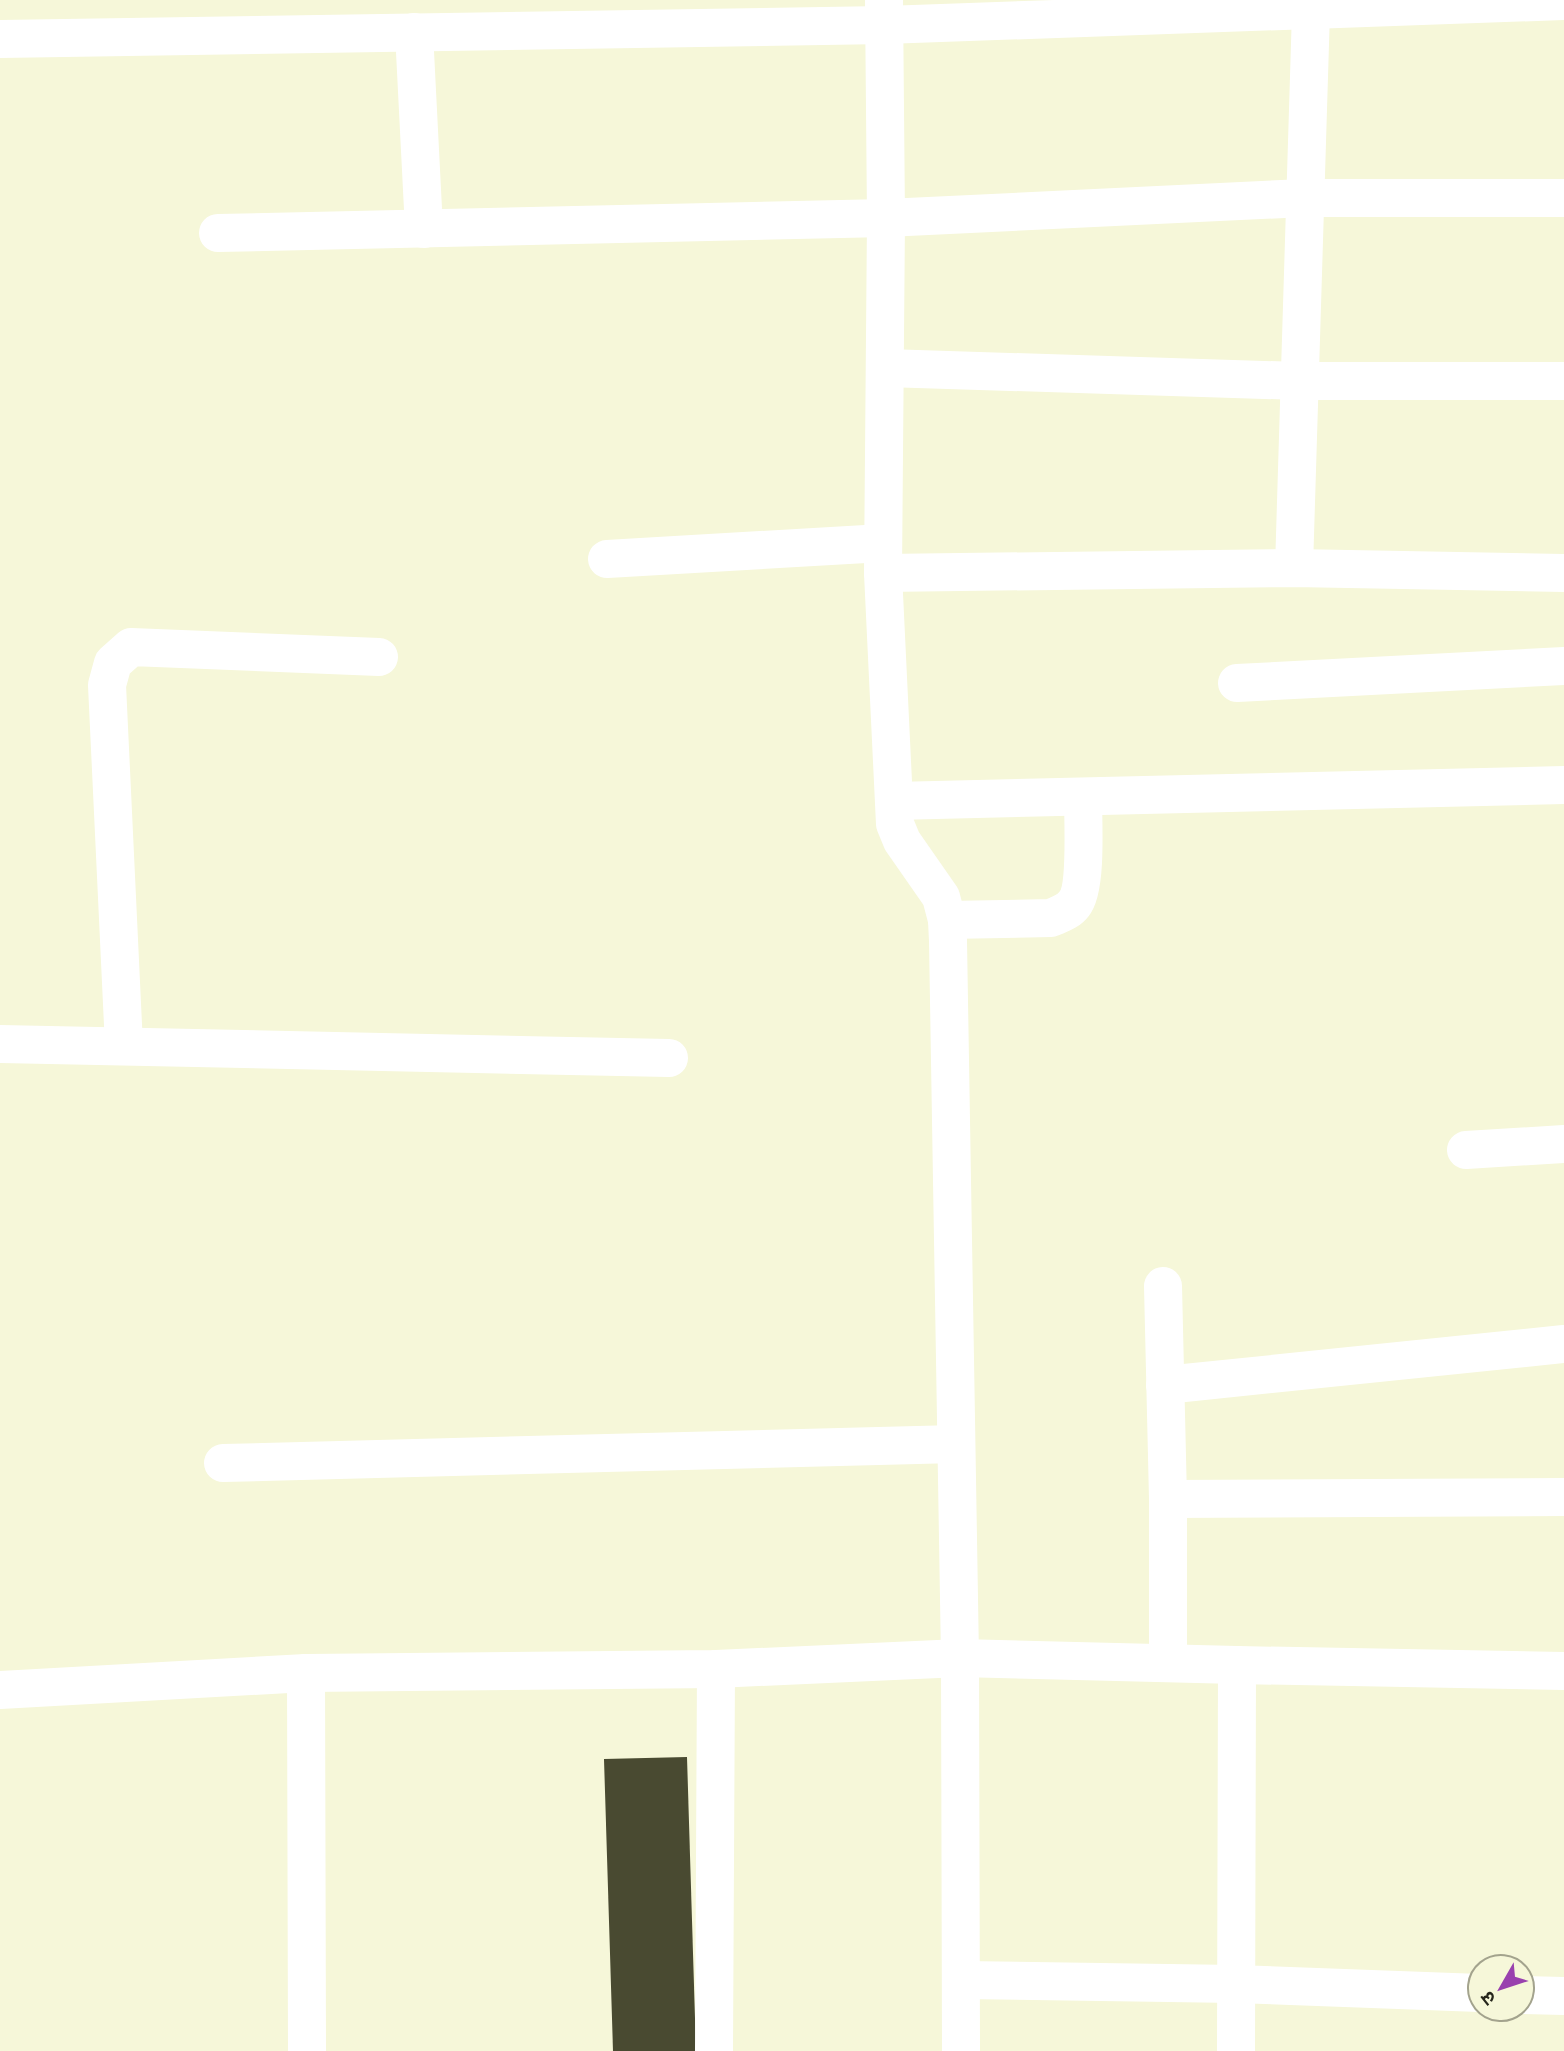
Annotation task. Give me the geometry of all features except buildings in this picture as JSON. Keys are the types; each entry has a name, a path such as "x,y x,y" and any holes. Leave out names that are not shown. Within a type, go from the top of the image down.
{"street":[{"path":"0,39 414,32 884,13 1311,11 1564,1"},
{"path":"1294,568 1311,11"},
{"path":"884,13 886,368 883,558 895,824 902,842 941,897 947,920 960,1658 961,2051"},
{"path":"414,32 424,229"},
{"path":"218,233 886,218 1304,198 1564,198"},
{"path":"886,368 1299,381 1564,381"},
{"path":"607,559 883,558 1564,573"},
{"path":"124,1046 107,685 113,663 131,648 379,657"},
{"path":"1237,683 1564,666"},
{"path":"894,801 1564,785"},
{"path":"947,920 1051,918 1066,912 1076,903 1082,888 1083,797"},
{"path":"0,1044 669,1058"},
{"path":"1466,1150 1564,1144"},
{"path":"1163,1286 1168,1499 1168,1663"},
{"path":"1165,1385 1564,1343"},
{"path":"223,1463 956,1444"},
{"path":"1168,1499 1564,1497"},
{"path":"0,1690 306,1673 716,1670 960,1658 1564,1671"},
{"path":"1236,2051 1237,1665"},
{"path":"714,2051 716,1670"},
{"path":"306,1673 307,2051"},
{"path":"961,1980 1236,1984 1466,1992"},
{"path":"1536,1995 1564,1996"}]}
